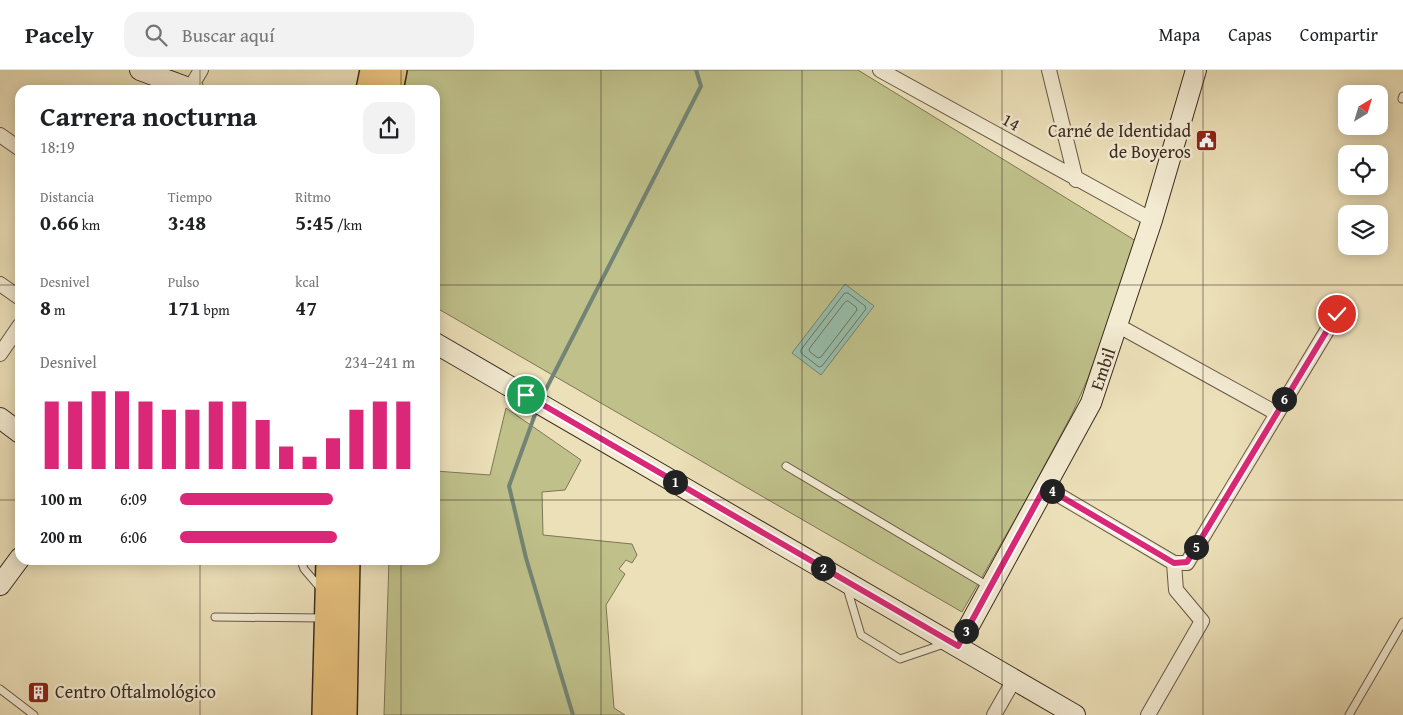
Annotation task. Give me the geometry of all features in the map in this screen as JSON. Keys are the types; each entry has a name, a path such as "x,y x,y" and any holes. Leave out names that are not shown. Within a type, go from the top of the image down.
{"highway":[{"path":"370,85 372,70"},
{"path":"391,85 394,70"},
{"path":"325,715 329,565"},
{"path":"344,715 347,565"}],"main road":[{"path":"140,70 178,85"},
{"path":"361,85 372,70"},
{"name":"Embil","path":"954,644 991,587 1091,403 1152,220 1196,70"},
{"path":"440,346 1074,715"},
{"path":"0,418 15,429"}],"street":[{"path":"194,85 201,70"},
{"name":"14","path":"880,70 1076,180 1152,220"},
{"path":"1049,70 1076,180"},
{"path":"0,134 15,145"},
{"path":"0,284 15,294"},
{"path":"1045,487 1174,563 1187,562 1337,314"},
{"path":"1117,325 1276,413"},
{"path":"0,354 15,332"},
{"path":"1148,715 1202,621 1176,590 1174,563"},
{"path":"994,715 1014,680"}],"lane":[{"path":"786,466 991,587"},
{"path":"216,617 327,607 303,565"},
{"path":"845,580 861,635 900,659 954,644"},
{"path":"1349,715 1403,622"},
{"path":"0,689 34,715"}],"green space":[{"path":"407,70 858,70 1136,241 1088,378 1072,414 1025,502 962,612 440,310 440,85 405,85"},
{"path":"506,408 581,460 565,490 542,492 543,535 632,544 637,555 632,563 626,560 619,569 625,574 606,605 614,708 625,715 384,715 389,565 440,565 440,471 490,475"}],"water":[{"path":"845,284 874,306 821,375 792,353"}],"waterway":[{"path":"542,397 701,86 696,70"},
{"path":"537,409 509,486 526,558 573,715"}],"place":[{"name":"Carné de Identidad de Boyeros","path":"1207,141"},
{"name":"Centro Oftalmológico","path":"39,692"}],"route":[{"path":"526,395 958,646 1045,487 1174,563 1187,562 1337,314"}]}
